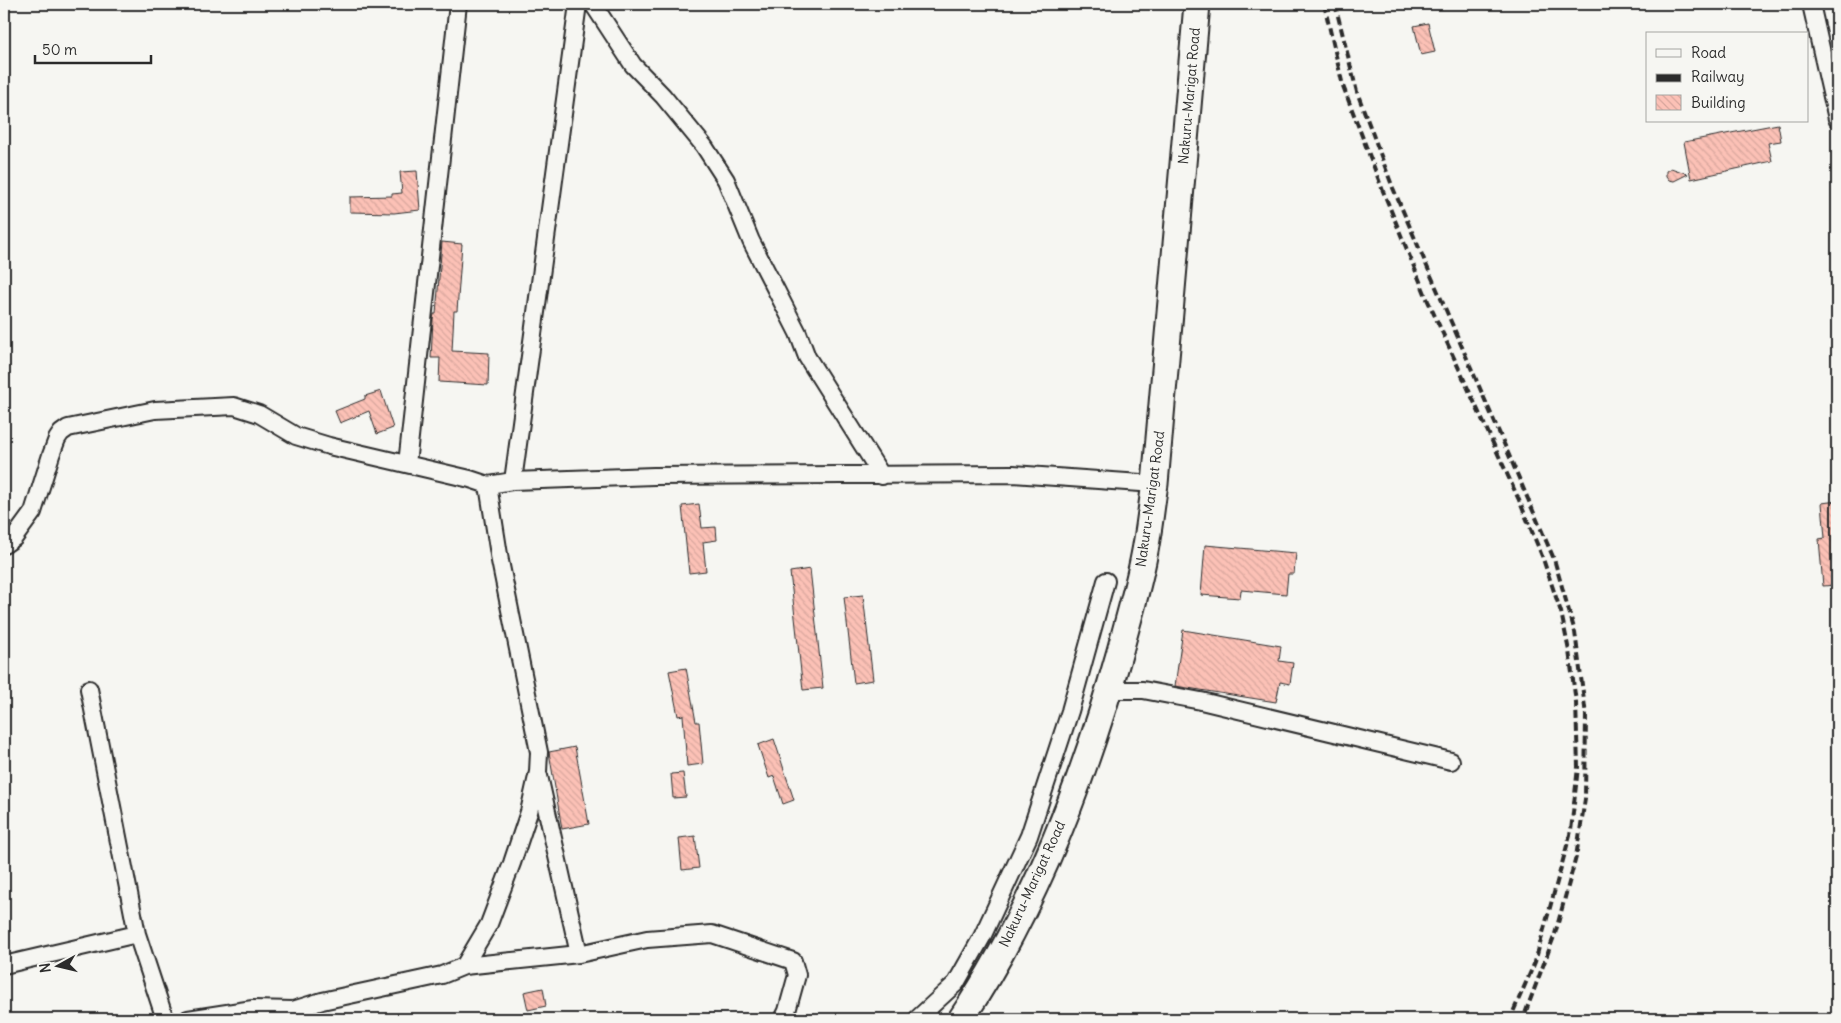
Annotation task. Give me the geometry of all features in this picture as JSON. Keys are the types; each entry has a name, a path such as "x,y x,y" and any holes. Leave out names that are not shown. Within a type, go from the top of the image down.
{"main road":[{"name":"Nakuru-Marigat Road","path":"961,1019 1015,928 1052,848 1089,754 1109,690 1144,555 1155,484 1197,4"}],"street":[{"path":"408,464 458,4"},
{"path":"512,481 578,4"},
{"path":"593,4 634,65 663,96 704,146 726,180 751,241 798,333 807,357 882,476"},
{"path":"1811,4 1837,119"},
{"path":"4,545 14,538 33,512 57,439 68,428 155,410 234,406 258,414 296,436 329,446 470,479 488,485 512,481 654,476 1013,474 1155,484"},
{"path":"464,966 489,924 529,812 538,772 539,752 500,561 488,485"},
{"path":"917,1019 956,983 982,937 1029,836 1070,711 1106,581"},
{"path":"89,689 137,934 165,1019"},
{"path":"1109,690 1143,690 1201,701 1451,761"},
{"path":"538,772 579,954"},
{"path":"4,966 137,934"},
{"path":"188,1019 253,1009 293,1010 322,1001 442,975 464,966 579,954 646,939 712,934 793,961 797,975 783,1019"}],"building":[{"path":"1428,23 1435,52 1421,55 1414,26"},
{"path":"1778,124 1781,141 1768,143 1772,161 1691,179 1684,142"},
{"path":"1671,168 1688,174 1674,181 1669,180 1666,176 1666,171"},
{"path":"417,171 420,210 394,213 350,212 350,197 392,196 392,194 402,193 400,172"},
{"path":"442,242 462,244 457,311 454,311 452,351 489,353 488,385 439,382 440,358 431,358 433,319 434,314 436,314"},
{"path":"381,391 393,428 377,434 369,411 340,423 335,411 365,399 365,396"},
{"path":"1837,501 1837,585 1823,586 1819,539 1825,538 1822,503"},
{"path":"699,504 702,528 716,527 717,540 703,542 706,571 689,573 682,506"},
{"path":"1205,545 1296,553 1294,574 1288,574 1286,594 1241,590 1240,598 1201,595"},
{"path":"810,569 823,688 803,690 790,572"},
{"path":"863,595 873,680 854,683 844,597"},
{"path":"1183,630 1281,646 1279,661 1293,663 1290,684 1280,682 1276,702 1175,686"},
{"path":"686,668 696,722 699,722 703,764 687,766 683,715 678,716 669,671"},
{"path":"774,739 794,800 783,804 774,776 769,778 758,745"},
{"path":"575,747 589,824 562,829 549,752"},
{"path":"683,773 686,797 673,798 671,774"},
{"path":"695,836 699,868 682,870 679,838"},
{"path":"543,988 546,1006 528,1010 524,992"}],"railway":[{"path":"1324,4 1343,86 1428,301 1519,500 1542,556 1561,612 1569,651 1576,702 1578,767 1571,831 1535,962 1510,1019"},
{"path":"1335,4 1357,92 1393,188 1554,559 1575,632 1586,715 1585,799 1576,857 1555,934 1523,1019"}]}
